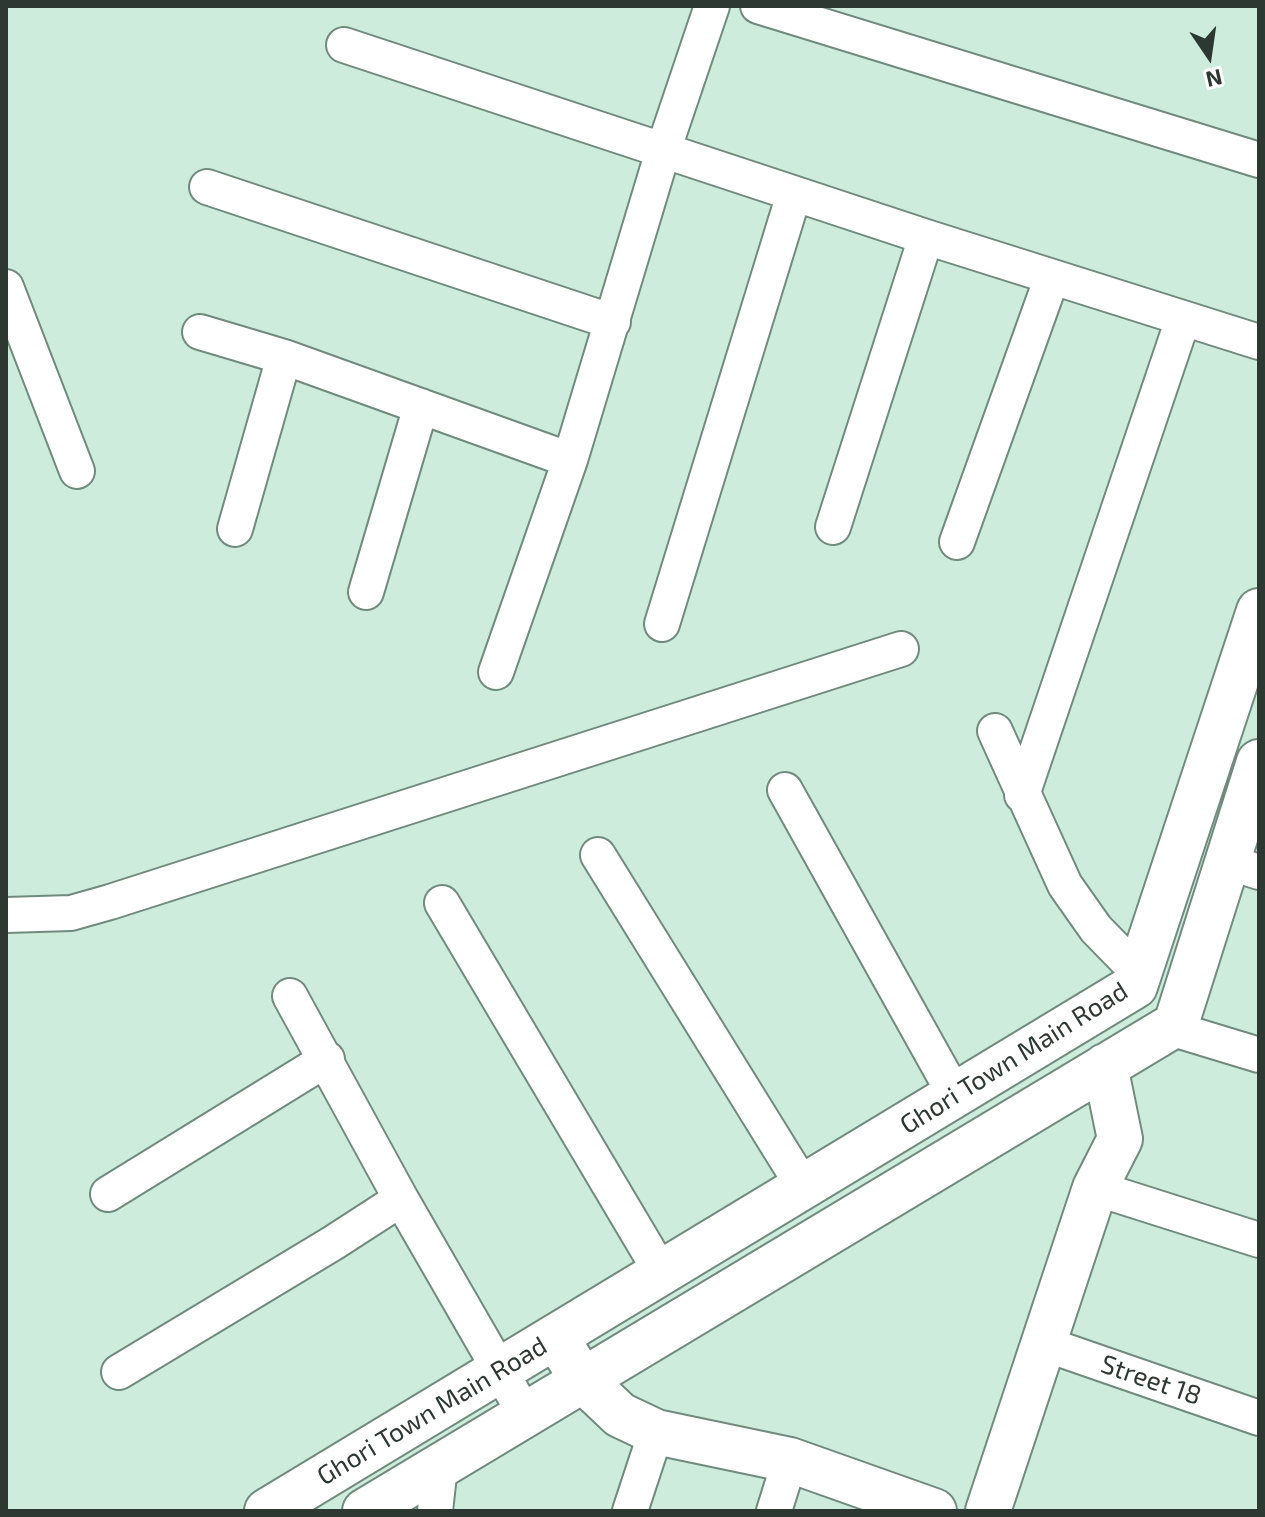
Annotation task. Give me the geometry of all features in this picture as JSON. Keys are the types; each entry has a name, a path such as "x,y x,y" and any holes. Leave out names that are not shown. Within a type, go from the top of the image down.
{"street":[{"path":"496,672 570,460 663,151 712,6"},
{"path":"758,6 1259,160"},
{"path":"344,45 926,237 1259,342"},
{"path":"207,187 613,322"},
{"path":"662,624 794,194"},
{"path":"833,527 926,237"},
{"path":"957,542 1052,277"},
{"path":"6,287 77,471"},
{"path":"1022,795 1183,319"},
{"path":"200,332 284,357 570,460"},
{"path":"235,529 284,357"},
{"path":"366,592 421,406"},
{"name":"Ghori Town Main Road","path":"267,1511 1135,986 1259,611"},
{"path":"6,915 71,913 110,902 901,649"},
{"path":"995,731 1065,885 1096,929 1139,973"},
{"path":"365,1511 1176,1024 1243,867 1259,762"},
{"path":"785,790 955,1095"},
{"path":"598,855 803,1186"},
{"path":"442,903 661,1272"},
{"path":"290,996 401,1199 525,1414"},
{"path":"1170,1028 1259,1055"},
{"path":"108,1194 327,1059"},
{"path":"988,1511 1095,1188 1120,1139 1105,1066"},
{"path":"1095,1188 1259,1240"},
{"path":"119,1372 401,1199"},
{"name":"Ghori Town Main Road","path":"556,1336 583,1380 620,1415 656,1432 790,1460 934,1511"},
{"name":"Street 18","path":"1042,1343 1259,1418"},
{"path":"630,1511 656,1432"},
{"path":"774,1511 790,1460"},
{"path":"435,1511 440,1466"}]}
